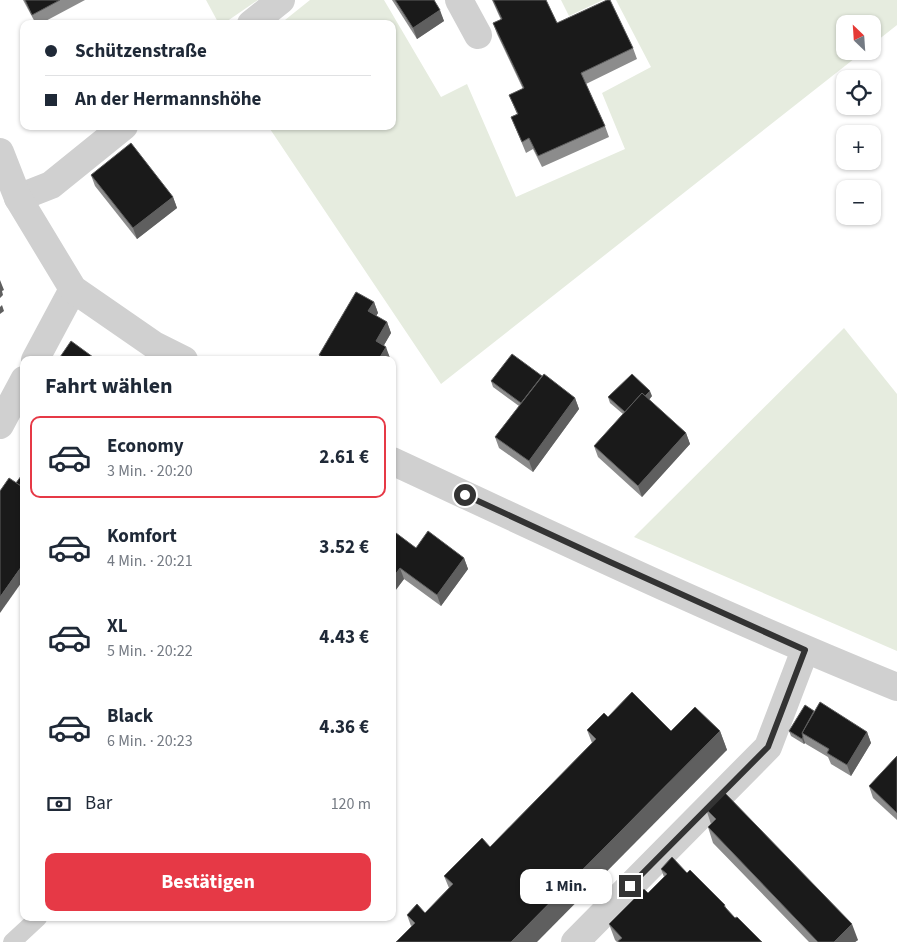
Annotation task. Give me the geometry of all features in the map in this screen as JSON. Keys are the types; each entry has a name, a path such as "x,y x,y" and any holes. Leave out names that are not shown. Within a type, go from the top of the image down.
{"street":[{"path":"256,20 281,0"},
{"path":"459,0 478,35"},
{"path":"18,198 51,185 119,130"},
{"path":"0,152 18,198 73,289 154,345 176,356"},
{"path":"37,356 73,289"},
{"path":"0,425 20,388"},
{"path":"396,463 805,650 897,687"},
{"path":"575,942 768,747 805,650"}],"lane":[{"path":"12,942 35,921"}],"shaded area":[{"path":"206,0 258,0 229,20 217,20"},
{"path":"310,0 384,0 396,20 285,20"},
{"path":"561,0 603,0 569,16"},
{"path":"616,0 897,0 897,25 881,38 881,15 836,15 836,60 853,60 840,70 836,70 836,73 441,384 271,130 396,130 396,20 441,97 467,84 516,197 625,149 602,93 651,67"},
{"path":"844,328 897,394 897,651 634,537"}],"building":[{"path":"25,0 60,0 32,15"},
{"path":"395,0 434,0 440,10 413,28"},
{"path":"493,0 546,0 557,23 610,0 633,48 581,73 605,126 538,156 529,138 522,142 511,117 518,114 509,95 524,88 493,23 502,19"},
{"path":"131,143 173,197 133,228 91,175"},
{"path":"356,292 374,302 368,311 387,322 376,341 386,347 381,356 319,355"},
{"path":"71,341 92,356 61,356"},
{"path":"512,354 542,376 521,403 491,381"},
{"path":"544,374 575,398 529,461 495,437"},
{"path":"632,374 650,391 645,396 642,393 625,412 608,397"},
{"path":"642,393 686,433 638,486 594,446"},
{"path":"9,478 20,485 20,569 0,597 0,491"},
{"path":"20,478 20,486 16,483"},
{"path":"428,531 464,558 437,595 400,568 396,574 396,533 416,548"},
{"path":"632,692 671,731 695,707 720,731 511,942 396,942 415,923 407,915 417,904 425,913 453,884 444,876 482,838 490,847 596,739 587,730 604,713 608,717"},
{"path":"820,702 867,732 847,765 827,753 829,749 802,733"},
{"path":"805,705 814,711 802,733 802,739 789,731"},
{"path":"897,756 897,813 869,786"},
{"path":"724,792 852,924 834,942 818,942 708,827 716,819 706,809"},
{"path":"672,857 687,873 690,870 725,905 735,918 737,917 762,942 619,942 622,938 609,924 644,889 648,893 667,874 661,869"}],"route":[{"path":"465,495 805,650 768,747 630,886"}]}
